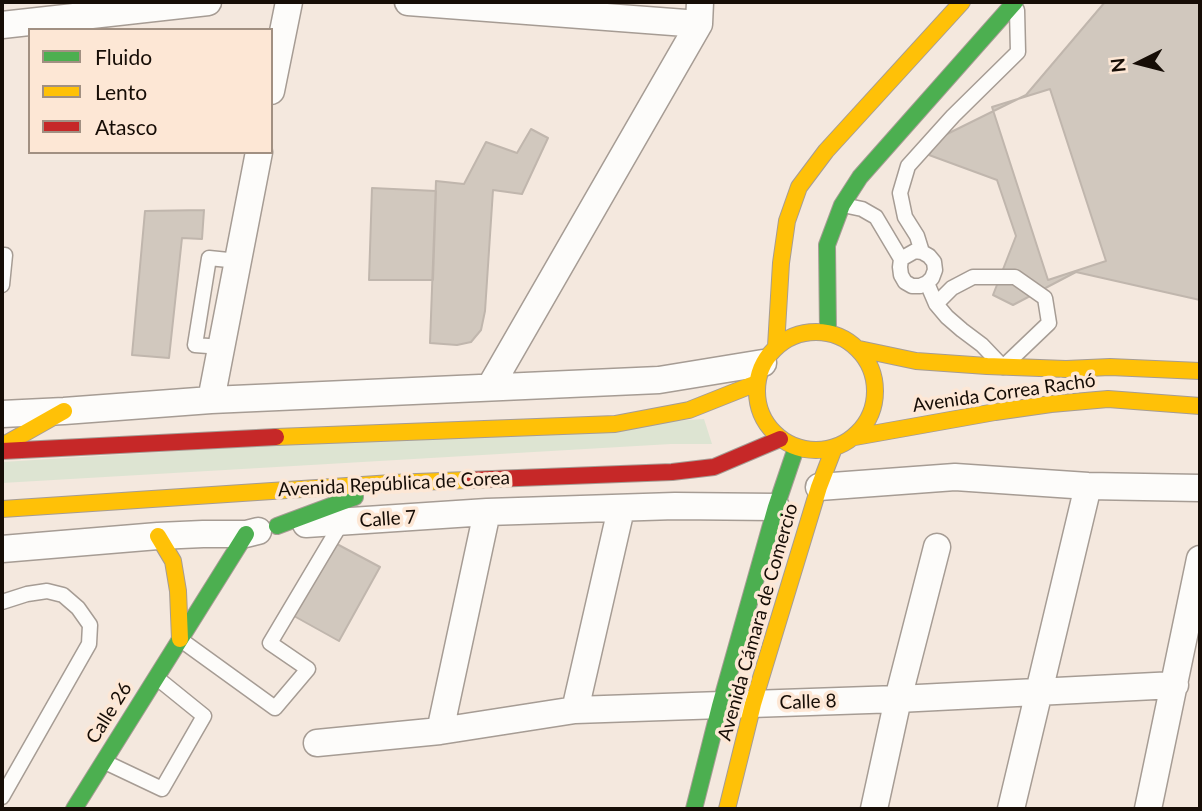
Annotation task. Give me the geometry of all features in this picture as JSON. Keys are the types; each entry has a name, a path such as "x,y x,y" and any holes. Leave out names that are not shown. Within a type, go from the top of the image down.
{"main road":[{"path":"2,449 615,424 689,410 766,364 788,338 814,331 840,336 859,349 871,368 876,391 871,414 855,437 835,448 815,451 796,447 780,439 766,424 757,404 766,364 787,221 799,187 826,151 962,2"},
{"path":"828,332 827,245 842,205 860,177 1016,2"},
{"name":"Avenida Correa Rachó","path":"859,349 916,361 1003,367 1110,367 1200,371"},
{"name":"Avenida Correa Rachó","path":"855,437 995,412 1108,399 1200,406"},
{"path":"2,449 64,411"},
{"name":"Avenida República de Corea","path":"2,509 392,483 672,472 714,467 780,439"},
{"name":"Avenida Cámara de Comercio","path":"694,809 776,507 796,447"},
{"name":"Avenida Cámara de Comercio","path":"727,809 753,704 819,487 835,448"},
{"path":"277,526 392,483"},
{"name":"Calle 26","path":"74,809 246,534"},
{"path":"158,536 173,561 178,591 180,639"}],"street":[{"path":"2,24 208,2"},
{"path":"273,81 289,2"},
{"path":"408,2 699,13 490,387"},
{"path":"211,400 259,154"},
{"path":"2,414 211,400 659,380 766,364"},
{"path":"819,487 955,477 1088,486 1200,488"},
{"path":"1011,809 1088,486"},
{"name":"Calle 7","path":"2,549 158,536 246,534 277,526 487,512 675,506 776,507"},
{"path":"575,710 621,509"},
{"path":"440,731 487,512"},
{"path":"874,809 898,699 937,547"},
{"path":"1148,809 1200,559"},
{"name":"Calle 8","path":"317,743 440,731 575,710 898,699 1175,685"}],"lane":[{"path":"922,252 917,236 905,217 900,193 908,166 953,116 1018,52 1016,2"},
{"path":"842,205 862,209 876,217 901,259 901,275 905,282 920,286 932,278 934,262 929,256 915,251 901,259"},
{"path":"2,255 5,255 2,285"},
{"path":"927,283 936,304 947,317 982,345 1003,367 1049,323 1045,298 1015,277 973,277 953,288 936,304"},
{"path":"180,639 275,708 308,669 271,643 342,522"},
{"path":"2,602 47,591 63,595 78,608 90,625 89,644 2,797"},
{"path":"104,761 162,789 204,716 156,677"}],"green space":[{"path":"704,419 712,444 671,444 2,483 2,462"}],"building":[{"path":"1105,2 1200,2 1200,300 1076,272 1013,305 993,295 1016,236 997,180 929,155 939,138 1026,95"},
{"path":"1050,89 1106,261 1048,280 992,107"},
{"path":"531,129 548,138 522,194 493,190 485,311 481,330 471,342 457,345 430,343 436,181 464,184 486,142 517,153"},
{"path":"372,188 436,191 433,280 369,280"},
{"path":"204,210 202,239 182,238 169,358 132,355 145,211"},
{"path":"335,543 380,567 339,641 294,616"}],"traffic: fast":[{"path":"828,332 827,245 842,205 860,177 1015,2"},
{"path":"694,809 776,507 796,448"},
{"path":"277,526 355,497"},
{"path":"74,809 246,534"}],"traffic: slow":[{"path":"776,346 781,263 787,221 799,187 826,151 962,2"},
{"path":"816,332 839,336 858,349 871,368 875,391 871,414 858,433 839,446 816,450 793,446 774,433 761,414 757,391 761,368 774,349 793,336 816,332"},
{"path":"859,349 916,361 987,366 1200,371"},
{"path":"276,437 615,424 689,410 757,383"},
{"path":"855,437 1051,404 1108,399 1200,406"},
{"path":"2,446 64,411"},
{"path":"727,809 753,704 819,487 834,448"},
{"path":"2,509 467,480"},
{"path":"158,536 173,561 178,591 180,639"}],"traffic: jam":[{"path":"2,451 276,437"},
{"path":"467,480 672,472 714,467 780,439"}]}
